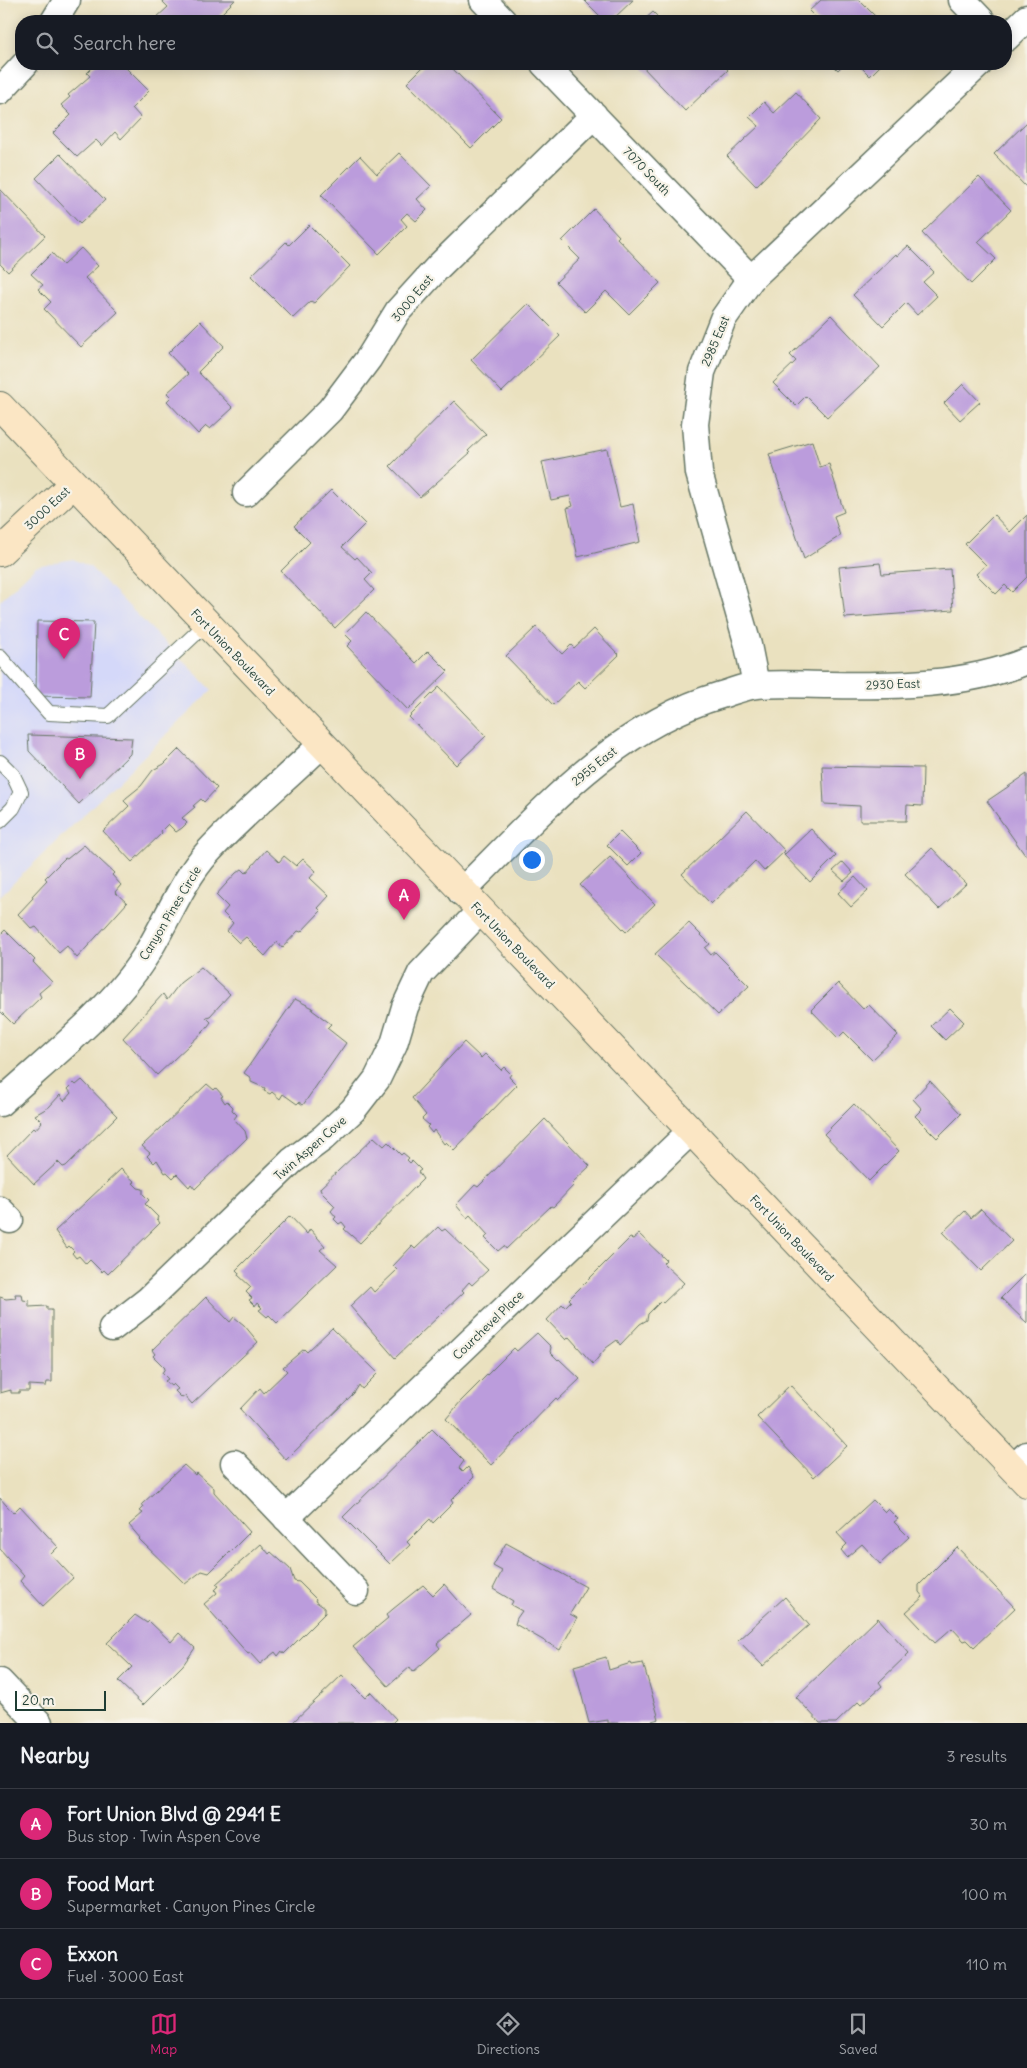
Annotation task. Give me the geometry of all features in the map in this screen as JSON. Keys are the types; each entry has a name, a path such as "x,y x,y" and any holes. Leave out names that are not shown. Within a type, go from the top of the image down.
{"main road":[{"name":"Fort Union Boulevard","path":"0,406 690,1131 1022,1469"},
{"name":"3000 East","path":"0,552 73,484"}],"street":[{"path":"58,15 67,0"},
{"path":"483,0 497,15"},
{"path":"962,0 976,15"},
{"path":"1012,32 1027,18"},
{"path":"0,91 19,70"},
{"name":"7070 South","path":"550,70 751,279"},
{"name":"2985 East","path":"756,685 748,645 699,473 695,424 702,372 722,319 751,279 973,70"},
{"name":"3000 East","path":"246,493 330,410 369,358 398,311 424,282 594,115"},
{"name":"2930 East","path":"756,685 892,686 960,679 1013,667 1027,661"},
{"name":"2955 East","path":"471,901 602,757 648,727 694,703 756,685"},
{"name":"Canyon Pines Circle","path":"0,1103 100,1011 144,959 191,874 208,852 321,745"},
{"name":"Twin Aspen Cove","path":"112,1328 148,1300 292,1161 323,1138 352,1110 382,1070 394,1044 405,1007 421,974 471,901"},
{"name":"Courchevel Place","path":"286,1518 690,1131"},
{"path":"234,1463 356,1591"},
{"path":"2,1686 40,1723"}],"lane":[{"path":"0,657 49,713 108,716 206,624"},
{"path":"0,762 13,775 21,792 13,808 0,821"}],"shaded area":[{"path":"73,559 90,567 212,690 0,896 0,601 36,566"}],"building":[{"path":"161,0 235,0 220,15 159,15 168,7"},
{"path":"584,0 633,0 617,15 599,15"},
{"path":"821,0 859,0 874,15 813,15 809,11"},
{"path":"90,70 128,70 149,91 132,108 141,118 121,139 115,132 102,146 96,140 77,157 53,133 71,115 61,105 70,97 68,95 90,76 87,73"},
{"path":"420,70 454,70 501,118 471,148 407,83"},
{"path":"646,70 728,70 685,111"},
{"path":"864,70 876,70 870,76"},
{"path":"796,92 821,119 756,186 727,156 759,126 749,117 764,102 774,113"},
{"path":"1027,122 1027,188 994,154"},
{"path":"399,153 431,186 417,199 427,210 416,221 407,213 401,219 407,226 379,254 321,195 360,156 377,174"},
{"path":"60,154 105,200 80,224 36,178"},
{"path":"979,177 1011,210 978,242 996,259 971,284 922,233"},
{"path":"0,189 45,236 8,272 0,264"},
{"path":"594,209 619,236 617,238 660,283 629,314 606,291 585,312 556,282 580,259 562,241"},
{"path":"309,225 350,266 314,303 311,301 293,318 251,276 286,242 289,245"},
{"path":"908,246 934,272 923,282 937,296 917,315 906,303 883,326 853,295 896,254 897,256"},
{"path":"81,248 98,266 85,278 118,312 81,347 44,309 51,302 38,289 43,285 31,274 52,253 63,265"},
{"path":"528,304 560,336 502,392 471,360"},
{"path":"831,315 880,367 827,417 806,396 796,406 773,383 796,361 790,355"},
{"path":"200,321 224,346 198,372 233,408 210,429 206,426 198,434 167,401 171,397 167,393 188,374 168,353"},
{"path":"963,384 980,402 960,420 944,403"},
{"path":"454,401 486,434 468,451 470,453 420,497 390,466"},
{"path":"812,441 820,467 829,464 844,512 834,516 840,536 804,559 769,454"},
{"path":"607,449 620,507 633,504 640,542 578,557 567,508 573,506 570,496 551,500 542,462"},
{"path":"331,490 365,524 342,547 355,559 357,557 372,573 365,580 374,590 335,628 281,571 310,542 294,526"},
{"path":"994,515 1010,532 1027,515 1027,577 1012,592 1005,585 996,594 976,574 986,565 965,544"},
{"path":"880,563 882,574 950,569 953,610 845,618 839,567"},
{"path":"366,612 416,663 428,651 448,671 408,710 347,646 352,641 345,634"},
{"path":"37,621 94,622 90,697 36,696"},
{"path":"536,627 562,654 571,645 574,648 594,629 619,655 585,688 578,681 553,705 506,656"},
{"path":"439,687 486,736 456,765 409,717"},
{"path":"28,735 132,738 130,754 79,804 29,751"},
{"path":"179,749 217,788 204,802 201,799 182,818 187,823 182,828 176,832 168,824 161,831 162,833 132,862 103,831 129,806 124,801 126,798 141,786 153,770 164,764"},
{"path":"822,766 923,768 922,806 907,805 906,821 860,821 860,806 824,804"},
{"path":"1027,774 1027,854 1025,855 987,801"},
{"path":"747,811 785,851 764,871 755,861 711,904 682,874"},
{"path":"811,829 836,856 810,882 784,855"},
{"path":"620,832 641,853 628,866 607,845"},
{"path":"84,845 114,873 112,875 121,885 115,892 127,903 77,958 67,946 59,953 36,927 32,929 18,914 47,880 45,878 65,858 67,859"},
{"path":"932,848 966,884 939,909 905,874"},
{"path":"266,850 279,862 284,856 296,866 303,859 316,871 310,878 329,896 318,908 321,911 301,932 298,931 282,948 277,942 265,956 246,937 239,943 227,931 233,923 223,913 228,907 216,895 236,873 242,869 246,873"},
{"path":"610,857 655,904 626,932 580,885"},
{"path":"843,862 853,873 844,881 833,871"},
{"path":"855,877 868,891 851,907 838,893"},
{"path":"689,923 710,944 705,948 711,955 715,952 749,986 718,1015 655,954"},
{"path":"5,930 35,960 33,962 52,982 39,993 41,997 13,1024 0,1011 0,935"},
{"path":"201,967 230,994 210,1016 206,1017 211,1022 205,1030 157,1075 123,1038 163,994 167,1000 180,983"},
{"path":"838,983 863,1009 868,1004 898,1035 872,1060 844,1032 838,1038 811,1010"},
{"path":"295,999 313,1008 312,1010 331,1024 327,1028 346,1043 303,1105 299,1102 297,1104 283,1094 280,1099 272,1092 270,1094 264,1091 265,1088 251,1082 251,1078 244,1073"},
{"path":"950,1008 964,1022 945,1040 931,1026"},
{"path":"464,1042 481,1058 485,1054 501,1070 504,1067 511,1074 509,1077 517,1085 454,1150 446,1142 444,1144 434,1130 432,1133 427,1127 429,1125 422,1119 426,1115 412,1098"},
{"path":"82,1080 117,1116 66,1166 63,1167 58,1162 34,1184 7,1155 33,1128 35,1130 42,1122 35,1115 49,1107 60,1095 64,1101 71,1093 68,1089 74,1083 76,1085"},
{"path":"930,1081 961,1114 937,1138 915,1116 922,1109 913,1099"},
{"path":"207,1084 214,1090 216,1088 223,1096 221,1097 225,1103 227,1101 233,1107 232,1110 237,1115 234,1119 245,1131 247,1138 195,1189 191,1184 189,1187 177,1174 173,1178 167,1172 165,1173 157,1160 154,1163 147,1156 150,1153 142,1146"},
{"path":"854,1104 899,1151 869,1181 824,1134"},
{"path":"545,1119 590,1166 572,1183 574,1185 553,1207 551,1206 506,1249 504,1246 498,1251 485,1238 488,1235 470,1215 467,1218 456,1205 475,1185 478,1187"},
{"path":"374,1137 384,1146 388,1142 401,1155 403,1153 409,1158 407,1160 410,1163 412,1161 421,1170 418,1172 423,1179 360,1243 344,1229 346,1227 342,1222 339,1224 334,1219 336,1217 331,1211 335,1206 322,1193 320,1188"},
{"path":"121,1169 135,1182 133,1183 138,1188 143,1189 143,1194 149,1200 145,1204 158,1217 157,1219 160,1223 108,1274 104,1270 102,1272 90,1260 86,1264 79,1256 76,1258 72,1253 74,1251 69,1246 67,1248 55,1231"},
{"path":"981,1209 1012,1241 981,1271 943,1232 965,1211 971,1218"},
{"path":"290,1216 307,1234 310,1229 325,1246 320,1250 337,1265 277,1323 269,1315 267,1317 259,1310 262,1308 257,1303 255,1306 249,1300 252,1298 246,1292 251,1287 238,1275 239,1273 236,1270"},
{"path":"438,1227 442,1231 445,1229 488,1270 472,1285 469,1282 462,1290 464,1292 395,1358 350,1306 370,1287 374,1292 397,1270 393,1266 412,1246 415,1249"},
{"path":"639,1234 666,1260 663,1263 684,1283 663,1303 661,1301 648,1314 647,1320 640,1324 620,1345 617,1340 606,1348 593,1364 569,1337 566,1340 547,1320 562,1304 565,1307 571,1301 569,1299 630,1238 633,1239"},
{"path":"1027,1272 1027,1323 1001,1298"},
{"path":"15,1294 22,1294 23,1300 29,1301 29,1307 47,1306 47,1310 52,1310 52,1382 47,1382 46,1386 29,1385 29,1391 11,1393 11,1390 0,1393 0,1297 6,1299 16,1298"},
{"path":"206,1297 230,1322 234,1317 244,1325 258,1342 192,1404 185,1396 182,1398 175,1391 178,1389 173,1384 171,1386 165,1381 168,1379 162,1373 165,1368 153,1356 155,1354 152,1350"},
{"path":"332,1328 378,1373 362,1389 359,1385 354,1393 286,1460 240,1409 260,1388 264,1393 287,1371 283,1367 304,1349 307,1352"},
{"path":"537,1333 551,1347 550,1352 580,1379 558,1400 556,1398 491,1465 446,1419 461,1401 514,1348 517,1351"},
{"path":"790,1385 847,1446 814,1477 757,1417"},
{"path":"432,1429 464,1461 459,1468 463,1472 468,1467 474,1477 451,1500 453,1503 433,1523 430,1519 407,1542 410,1545 390,1564 343,1517"},
{"path":"184,1465 195,1475 197,1473 214,1488 214,1492 250,1532 209,1573 202,1571 185,1584 139,1539 129,1525 143,1513 140,1511 144,1507 142,1504"},
{"path":"0,1498 13,1513 20,1506 58,1547 51,1554 73,1578 43,1606 20,1581 24,1576 0,1549"},
{"path":"873,1500 885,1512 888,1509 898,1519 894,1522 909,1537 880,1564 862,1544 847,1557 841,1550 847,1544 837,1533"},
{"path":"506,1543 586,1587 570,1614 577,1618 560,1650 515,1624 522,1611 511,1605 513,1601 493,1589 502,1571 493,1566"},
{"path":"261,1544 269,1554 271,1552 290,1569 294,1581 299,1582 316,1599 315,1601 325,1608 325,1613 284,1654 282,1651 278,1656 275,1652 260,1664 250,1653 248,1654 204,1604 217,1593 215,1590 219,1586 216,1584"},
{"path":"957,1547 1015,1608 974,1647 967,1640 964,1641 952,1628 935,1643 906,1612 923,1597 919,1592 919,1585"},
{"path":"444,1584 471,1615 437,1644 440,1648 413,1672 410,1667 388,1686 353,1647 388,1618 386,1615 423,1585 433,1595"},
{"path":"785,1597 809,1625 763,1666 738,1640"},
{"path":"135,1615 147,1623 149,1621 171,1642 179,1633 195,1648 183,1665 143,1705 118,1681 132,1667 107,1643"},
{"path":"878,1618 909,1653 879,1682 882,1686 862,1704 859,1701 836,1723 820,1723 796,1697"},
{"path":"606,1657 609,1670 631,1663 632,1665 643,1663 659,1719 652,1721 653,1723 608,1723 608,1720 589,1723 574,1666"},
{"path":"342,1675 365,1698 371,1692 396,1719 392,1723 292,1723"}],"place":[{"name":"Exxon","path":"64,659"},
{"name":"Food Mart","path":"80,779"},
{"name":"Fort Union Blvd @ 2941 E","path":"404,920"}]}
